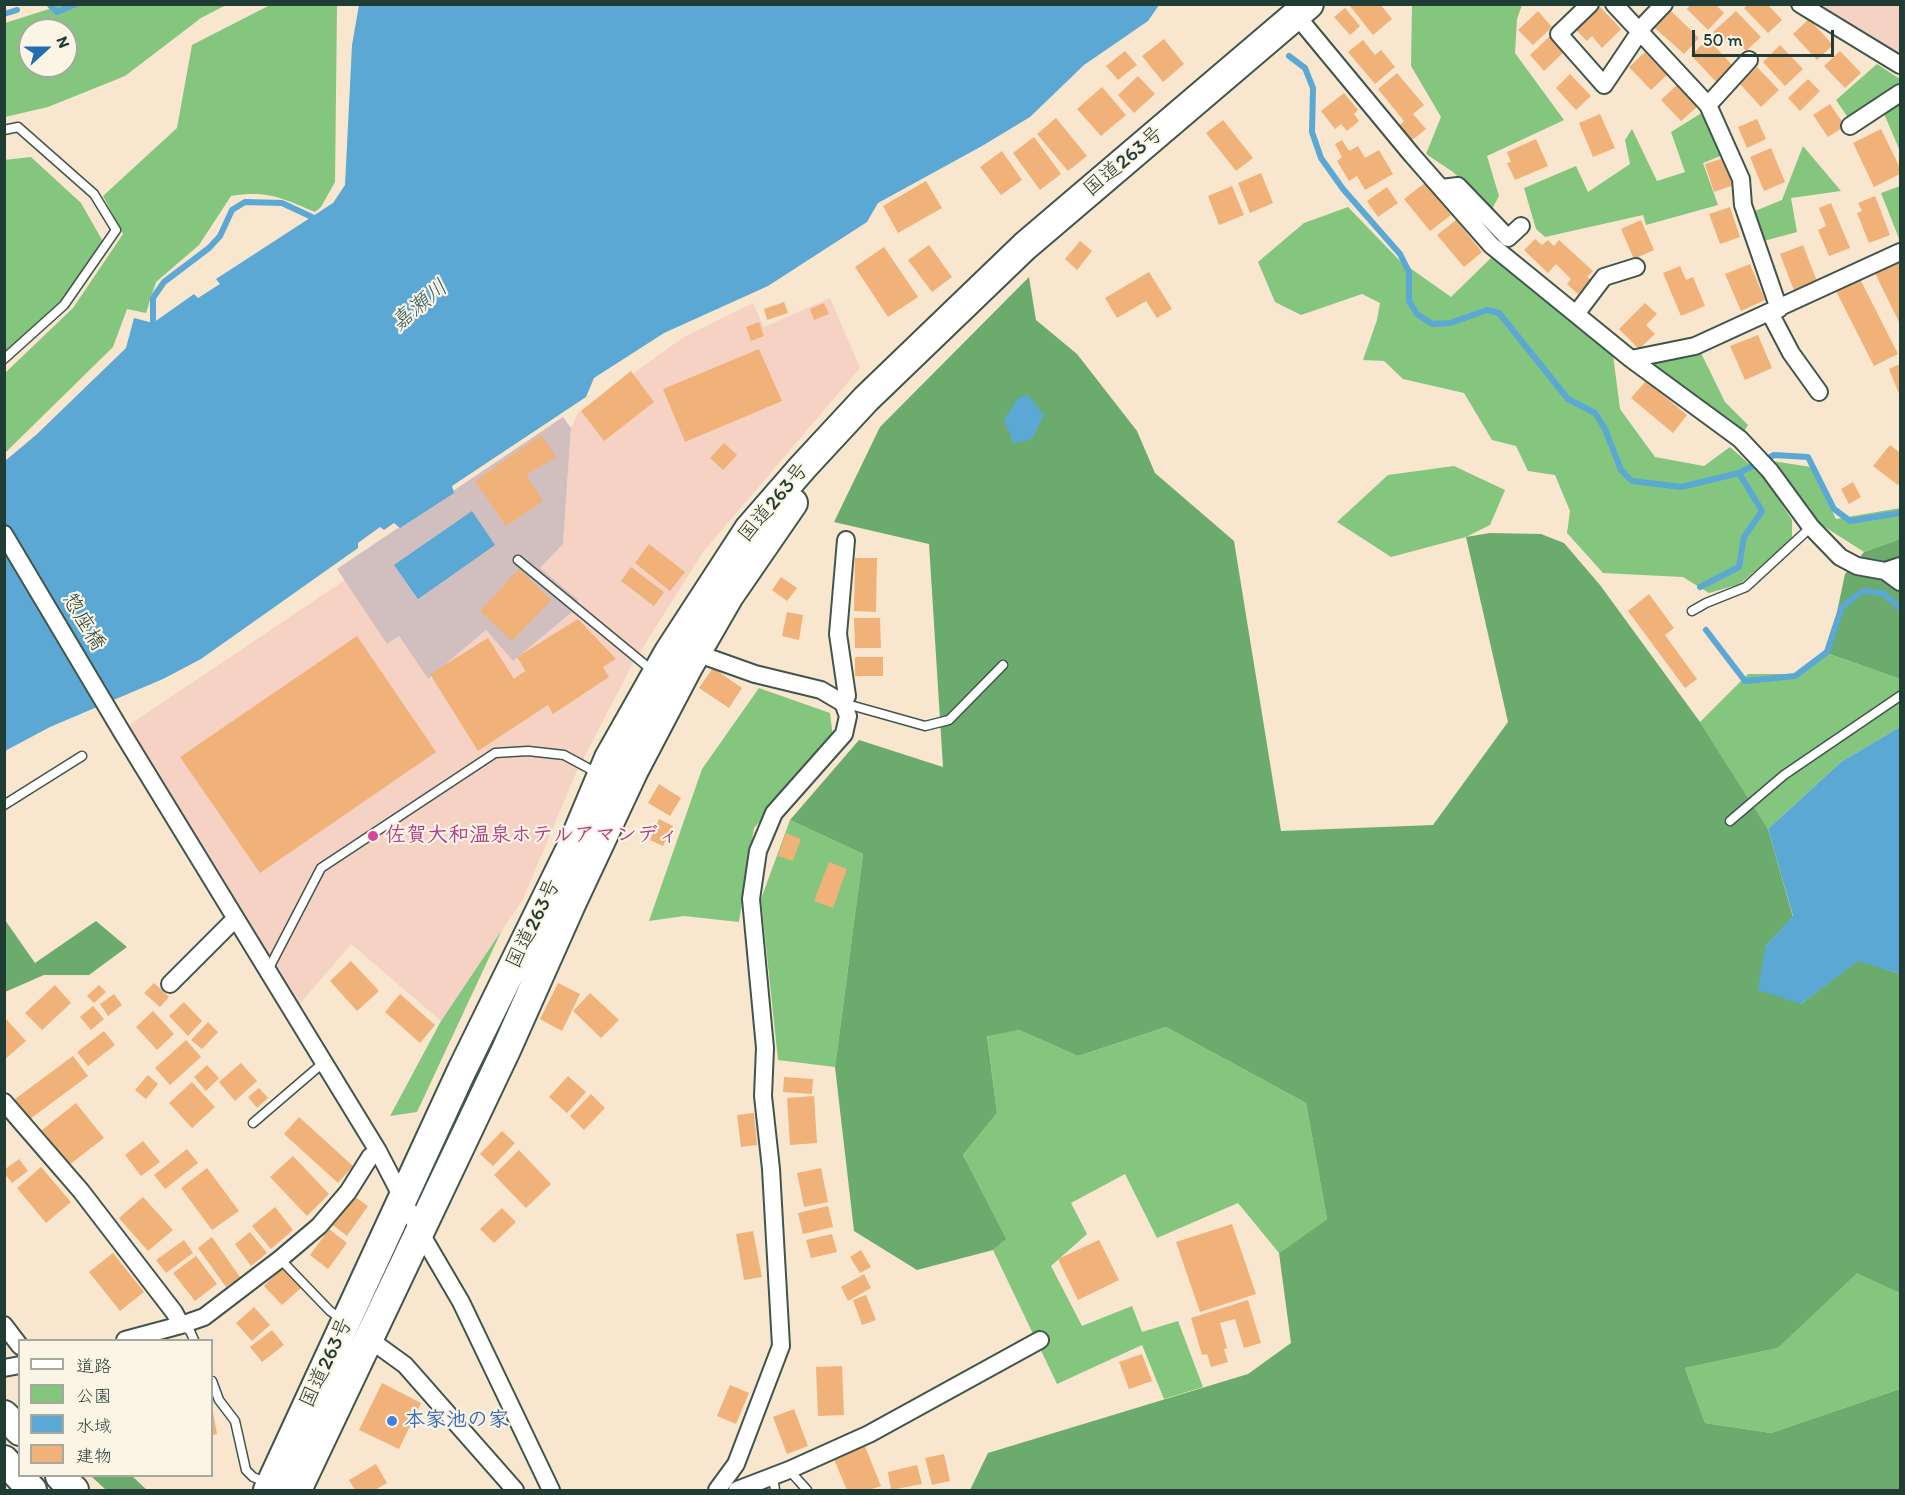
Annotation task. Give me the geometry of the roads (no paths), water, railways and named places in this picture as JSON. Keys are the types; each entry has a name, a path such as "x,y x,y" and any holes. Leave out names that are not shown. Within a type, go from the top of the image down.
{"highway":[{"name":"国道263号","path":"279,1488 369,1340 506,1050 572,902 613,783 609,758 669,652 749,530 802,467 866,399 1025,246 1302,10"},
{"name":"国道263号","path":"279,1488 346,1322 403,1197 462,1070 572,846 698,650 748,567 866,399"},
{"path":"4,1415 18,1429"},
{"path":"4,1460 18,1476"},
{"path":"19,1477 32,1491"},
{"path":"61,1477 74,1491"}],"street":[{"path":"1590,4 1559,34 1604,86 1640,32 1664,4"},
{"path":"1614,4 1708,105 1741,179 1743,205 1775,311 1791,353 1819,392"},
{"path":"1800,4 1900,65"},
{"path":"1302,10 1441,188 1491,245 1631,359 1740,439 1770,471 1811,527 1840,557 1857,566 1893,568 1900,582"},
{"path":"1708,105 1749,60"},
{"path":"1850,126 1900,93"},
{"path":"1441,188 1458,186 1508,238 1521,226"},
{"path":"1631,359 1695,346 1900,252"},
{"path":"1576,314 1604,277 1636,267"},
{"name":"惣座橋","path":"4,534 267,972 378,1151 420,1232 461,1302 551,1491"},
{"path":"843,703 847,696 838,634 846,540"},
{"path":"698,650 710,658 755,674 821,690 843,703 848,716 844,734 774,813 758,851 751,899 765,1048 764,1096 771,1169 781,1346 736,1464 717,1491"},
{"path":"170,984 235,919"},
{"path":"4,1102 81,1191 174,1312 181,1325"},
{"path":"132,1339 204,1317 280,1260 320,1226 348,1192 370,1157 378,1151"},
{"path":"4,1326 18,1344"},
{"path":"369,1340 405,1365 515,1491"},
{"path":"737,1491 774,1484 789,1470 869,1434 1040,1340"}],"lane":[{"path":"4,130 18,127 94,194 116,230 64,305 4,359"},
{"path":"1692,611 1746,587 1811,527"},
{"path":"518,560 656,674"},
{"path":"843,703 925,726 949,720 1003,665"},
{"path":"1730,821 1784,775 1900,696"},
{"path":"267,972 321,868 495,753 528,752 564,755 613,783"},
{"path":"4,805 82,756"},
{"path":"253,1123 323,1064"},
{"path":"280,1260 330,1311 346,1322"},
{"path":"181,1325 190,1331 193,1339"},
{"path":"213,1385 219,1400 235,1421 246,1470 253,1477 279,1488"},
{"path":"789,1470 807,1491"}],"water":[{"name":"嘉瀬川","path":"359,5 1159,5 1148,21 1084,65 1030,117 878,203 867,222 768,286 664,333 594,378 586,397 452,486 454,493 400,528 394,523 384,530 380,527 358,543 358,548 201,659 163,679 50,727 5,751 5,461 36,435 126,348 134,318 153,323 194,294 198,298 220,284 216,279 333,203 345,185 352,45"},
{"path":"1028,395 1044,415 1032,439 1014,444 1004,420 1018,398"},
{"path":"472,511 495,545 418,599 394,565"},
{"path":"1900,727 1900,974 1858,961 1801,1004 1758,990 1765,947 1793,916 1768,829 1841,762"}],"waterway":[{"path":"49,4 57,12 76,4"},
{"path":"4,14 17,10"},
{"path":"1289,56 1305,68 1313,88 1312,132 1321,158 1343,189 1400,254 1409,272 1409,301 1417,314 1432,324 1450,323 1487,310 1499,313 1568,399 1595,413 1605,429 1621,470 1632,481 1681,487 1739,473 1774,455 1808,457 1834,509 1850,521 1900,513"},
{"path":"153,323 153,298 164,282 209,248 220,236 232,210 245,202 282,203 312,217"},
{"path":"1700,587 1739,567 1744,537 1762,511 1739,473"},
{"path":"1706,630 1745,681 1795,676 1827,652 1842,607 1862,591 1883,593 1900,608"}],"place":[{"name":"佐賀大和温泉ホテルアマンディ","path":"373,836"},
{"name":"本家池の家","path":"392,1421"}]}
